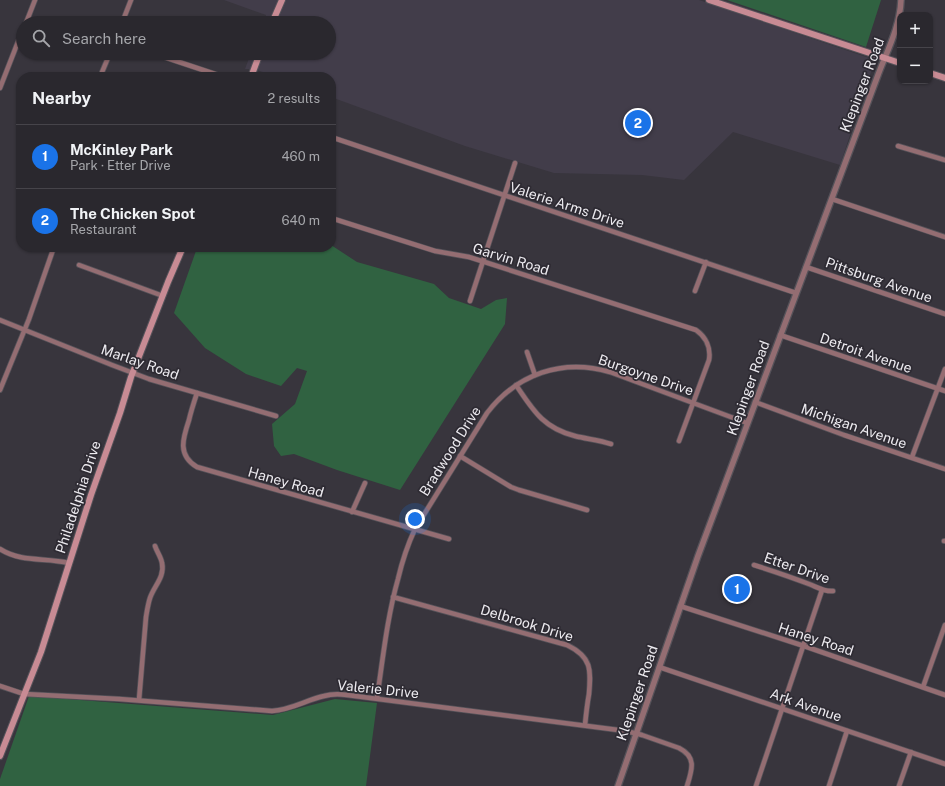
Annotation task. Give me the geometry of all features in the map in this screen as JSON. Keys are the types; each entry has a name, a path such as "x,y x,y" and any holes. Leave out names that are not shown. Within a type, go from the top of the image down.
{"main road":[{"path":"275,16 282,0"},
{"path":"709,0 897,62"},
{"path":"253,72 257,60"},
{"path":"933,74 945,78"},
{"name":"Philadelphia Drive","path":"0,756 41,652 133,372 181,252"}],"street":[{"path":"29,16 35,0"},
{"path":"125,16 131,0"},
{"name":"Klepinger Road","path":"618,786 680,606 747,423 897,26 901,0"},
{"path":"0,88 16,48"},
{"path":"102,72 107,60"},
{"path":"173,60 209,72"},
{"name":"Valerie Arms Drive","path":"336,139 796,293"},
{"path":"898,146 945,160"},
{"path":"470,301 516,163"},
{"path":"832,199 945,237"},
{"name":"Garvin Road","path":"336,220 435,251 483,262 696,330 702,334 707,342 710,352 709,360 679,441"},
{"path":"0,390 25,330 52,252"},
{"path":"696,291 706,262"},
{"path":"79,265 163,296"},
{"name":"Pittsburg Avenue","path":"806,267 945,314"},
{"name":"Marlay Road","path":"0,320 149,379 276,416"},
{"name":"Detroit Avenue","path":"780,335 945,391"},
{"path":"527,352 535,375"},
{"name":"Burgoyne Drive","path":"535,375 572,366 593,368 610,372 747,423"},
{"path":"912,457 945,369"},
{"name":"Bradwood Drive","path":"377,698 393,596 409,542 486,412 501,396 516,385 535,375"},
{"path":"516,385 538,416 548,424 562,432 574,436 611,444"},
{"name":"Haney Road","path":"197,393 183,442 185,454 192,464 200,469 448,539"},
{"name":"Michigan Avenue","path":"755,402 844,435 945,469"},
{"path":"460,456 515,488 587,510"},
{"path":"352,512 365,483"},
{"path":"139,700 148,604 162,573 162,562 155,546"},
{"path":"0,549 19,557 55,560 69,563"},
{"name":"Etter Drive","path":"754,565 822,590 829,592 833,591"},
{"path":"756,786 822,590"},
{"name":"Delbrook Drive","path":"393,596 567,645 577,650 587,663 590,675 585,726"},
{"name":"Haney Road","path":"680,606 804,646 945,695"},
{"path":"923,687 945,625"},
{"name":"Ark Avenue","path":"659,667 945,764"},
{"name":"Valerie Drive","path":"0,686 24,694 139,700 272,711 293,707 325,695 337,694 626,731 684,750 692,761 687,786"},
{"path":"829,786 848,731"},
{"path":"899,786 911,752"}],"shaded area":[{"path":"224,0 699,0 875,60 840,165 733,132 684,180 642,175 554,173 465,146 336,99 336,72 263,72 254,69 245,69 248,60 336,60 336,16 266,15"}],"green space":[{"path":"727,0 881,0 866,47"},
{"path":"336,248 357,262 434,284 449,298 481,309 496,300 507,298 505,324 400,490 337,470 294,454 281,456 274,446 272,424 295,404 307,371 297,368 281,386 246,374 205,348 174,313 196,252 336,252"},
{"path":"29,696 273,715 335,699 377,703 366,786 0,786 0,779"}],"place":[{"name":"The Chicken Spot","path":"638,123"},
{"name":"McKinley Park","path":"737,589"}]}
